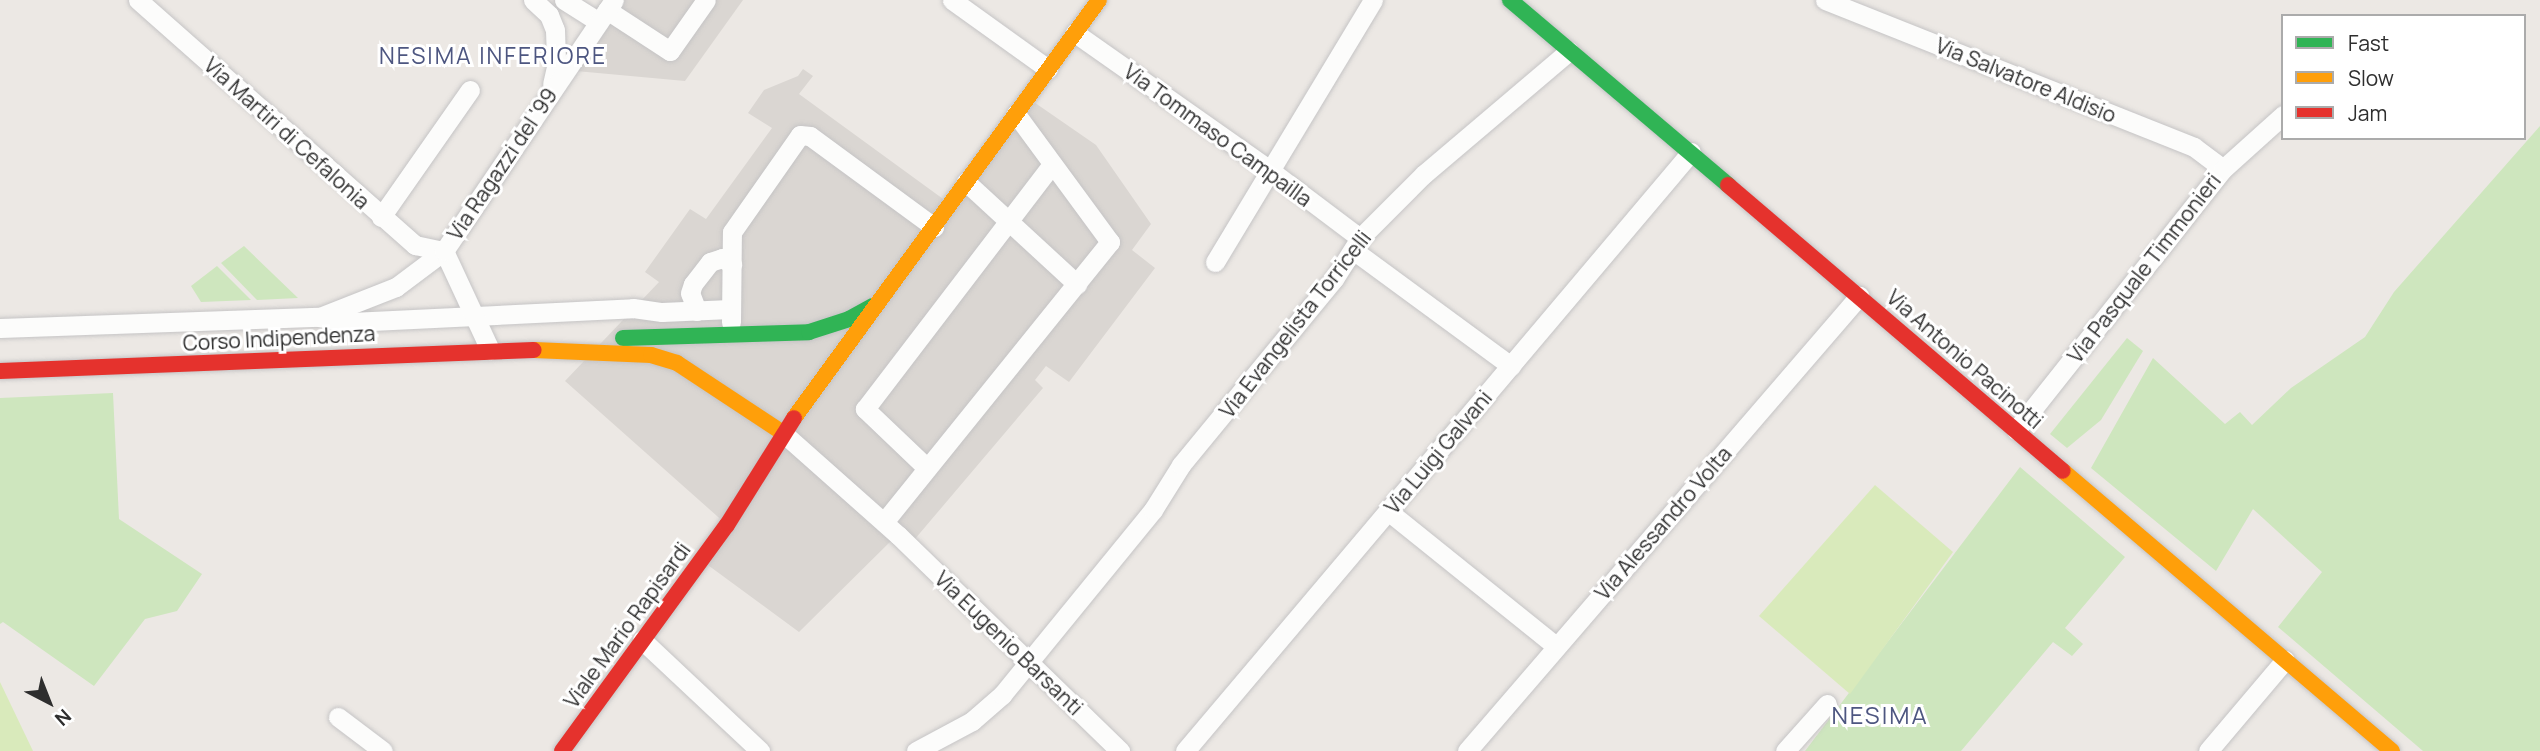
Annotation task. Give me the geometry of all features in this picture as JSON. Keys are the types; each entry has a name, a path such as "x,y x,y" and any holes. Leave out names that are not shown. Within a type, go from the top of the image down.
{"main road":[{"path":"966,182 1099,0"},
{"name":"Via Antonio Pacinotti","path":"1510,0 2392,751"},
{"name":"Viale Mario Rapisardi","path":"562,751 727,524 783,433 966,182"},
{"path":"560,349 604,338 809,332 827,328 878,302"},
{"path":"753,334 772,345 793,350"},
{"path":"560,349 604,355 652,355 677,363 783,433"},
{"name":"Corso Indipendenza","path":"0,371 560,349"},
{"path":"817,362 822,379"}],"street":[{"name":"Via Martiri di Cefalonia","path":"138,0 415,245 443,251"},
{"path":"533,0 549,15 555,30 556,67 549,95"},
{"path":"564,0 607,11 670,51 706,0"},
{"path":"952,0 1048,69"},
{"path":"1215,262 1373,0"},
{"name":"Via Salvatore Aldisio","path":"1825,0 2194,148 2223,169"},
{"name":"Via Ragazzi del '99","path":"490,350 443,251 607,11"},
{"name":"Via Tommaso Campailla","path":"1075,33 1271,171 1357,244 1511,366"},
{"name":"Via Evangelista Torricelli","path":"916,751 972,721 1002,695 1153,510 1181,465 1334,279 1357,244 1424,174 1569,51"},
{"path":"381,217 470,90"},
{"path":"891,528 928,468 1110,243 1016,114"},
{"name":"Via Pasquale Timmonieri","path":"2016,430 2223,169 2281,117"},
{"path":"731,334 732,232 800,135 810,136 934,226"},
{"name":"Via Luigi Galvani","path":"1185,751 1691,152"},
{"path":"928,468 865,409 1052,164"},
{"path":"966,182 1077,284"},
{"path":"319,317 396,287 443,251"},
{"path":"698,311 690,293 693,284 710,262 722,258 732,264"},
{"name":"Via Alessandro Volta","path":"1467,751 1859,296"},
{"path":"0,328 319,317 351,322 633,308 662,312 730,309"},
{"name":"Via Eugenio Barsanti","path":"783,433 891,528 1120,751"},
{"path":"1388,511 1556,646"},
{"path":"642,640 760,751"},
{"path":"2208,751 2285,660"},
{"path":"1785,751 1827,704"},
{"path":"338,717 383,751"}],"green space":[{"path":"2540,126 2540,751 2423,751 2278,627 2322,572 2253,509 2216,571 2091,468 2153,358 2225,424 2240,412 2252,425 2291,388 2365,337 2394,292"},
{"path":"244,246 298,298 257,300 221,263"},
{"path":"217,266 251,300 201,302 191,286"},
{"path":"2127,338 2143,351 2101,420 2067,448 2050,434"},
{"path":"113,393 119,519 202,574 177,611 145,619 94,686 3,622 0,624 0,398"},
{"path":"2020,467 2125,557 2065,628 2083,644 2072,656 2053,642 1961,751 1805,751"},
{"path":"1875,485 1953,552 1850,694 1759,616"},
{"path":"0,682 33,751 0,751"}],"shaded area":[{"path":"614,0 743,0 685,81 565,70"},
{"path":"803,69 813,76 799,94 950,204 1028,98 1096,145 1151,224 1132,250 1155,268 1069,382 1046,366 1035,380 1043,388 909,546 897,535 799,632 701,560 726,524 565,381 659,282 645,272 690,209 706,219 772,128 748,113 764,90 798,76"}],"traffic: fast":[{"path":"1510,0 1728,185"},
{"path":"623,338 809,332 849,319 872,306"}],"traffic: slow":[{"path":"794,418 1099,0"},
{"path":"534,350 651,355 677,363 783,433"},
{"path":"2063,471 2392,751"}],"traffic: jam":[{"path":"1728,185 2063,471"},
{"path":"0,371 534,350"},
{"path":"562,751 727,525 794,418"}],"district":[{"name":"NESIMA INFERIORE","path":"493,55"},
{"name":"NESIMA","path":"1880,715"}]}
